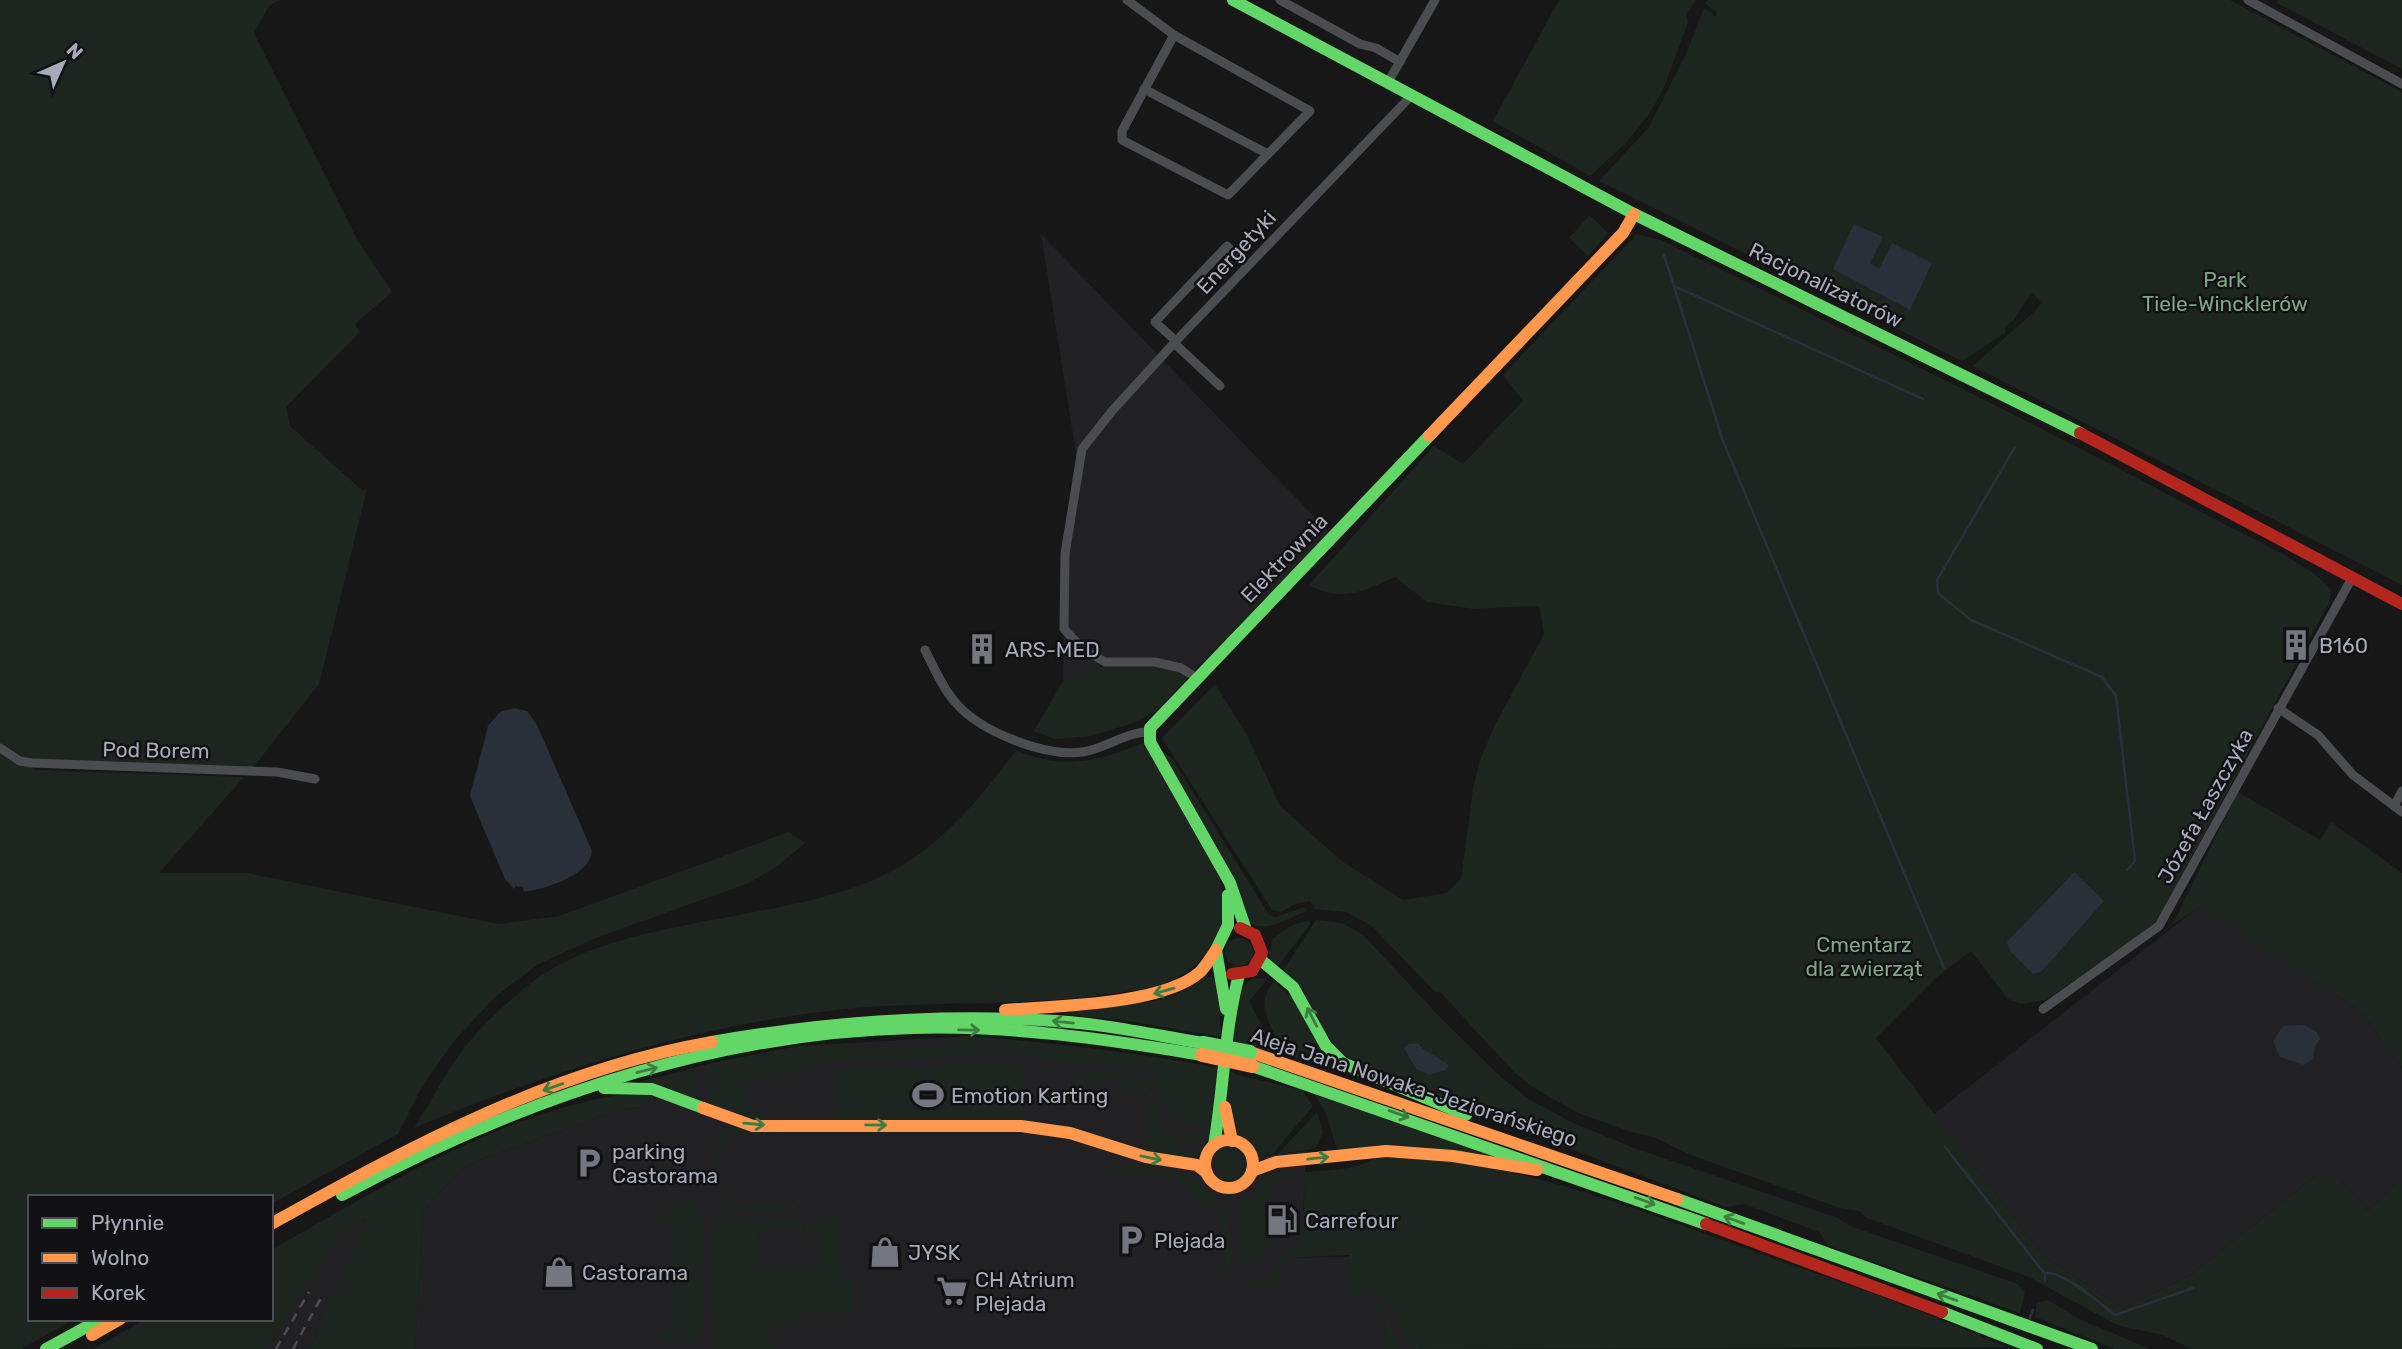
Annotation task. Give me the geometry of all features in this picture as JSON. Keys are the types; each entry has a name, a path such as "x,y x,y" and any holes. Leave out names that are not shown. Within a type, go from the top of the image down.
{"main road":[{"name":"Racjonalizatorów","path":"1233,0 1410,97 1634,214 2037,411 2402,604"},
{"name":"Elektrownia","path":"1149,732 1197,678 1623,233 1634,214"},
{"path":"1149,732 1150,741 1161,762 1223,871 1247,930 1259,939 1261,960 1293,987 1326,1046 1343,1063 1580,1171"},
{"path":"868,1020 937,1012 1018,1010 1153,994 1178,987 1210,962 1228,925 1229,912 1223,871"},
{"path":"1207,1173 1207,1156 1214,1145 1223,1092 1227,1020 1218,944 1232,929 1247,930"},
{"path":"1220,966 1239,975 1250,972 1261,960"},
{"path":"1227,1020 1239,975"},
{"name":"Aleja Jana Nowaka-Jeziorańskiego","path":"273,1223 413,1146 502,1105 632,1061 791,1028 868,1020 941,1017 1059,1021 1251,1059 1284,1069 2092,1349"},
{"name":"Aleja Jana Nowaka-Jeziorańskiego","path":"273,1234 414,1157 514,1114 656,1068 756,1046 872,1029 1043,1033 1202,1049"},
{"path":"582,1090 652,1089 753,1126 1021,1126 1070,1133 1146,1157 1197,1165 1213,1182 1229,1188 1244,1183 1252,1171 1252,1159 1247,1149 1232,1140 1214,1145"},
{"path":"1223,1092 1232,1140"},
{"path":"1252,1171 1276,1162 1386,1151 1580,1171"},
{"name":"Aleja Jana Nowaka-Jeziorańskiego","path":"1580,1171 2037,1349"},
{"path":"46,1349 97,1321"},
{"path":"66,1349 116,1321"}],"street":[{"path":"1126,0 1174,35 1310,111 1228,195 1122,140 1122,131 1174,35"},
{"path":"1280,0 1399,62"},
{"path":"1387,84 1435,0"},
{"path":"2248,0 2402,84"},
{"path":"1144,89 1268,154"},
{"name":"Energetyki","path":"1197,678 1181,667 1155,662 1105,662 1083,649 1064,629 1065,554 1082,449 1112,411 1175,342 1410,97"},
{"path":"1220,386 1156,322 1227,246 1247,265"},
{"name":"Józefa Łaszczyka","path":"2043,1009 2159,926 2352,578"},
{"path":"925,650 953,701 985,725 1025,744 1051,752 1082,752 1132,734 1149,732"},
{"path":"2278,708 2318,735 2353,775 2398,809 2402,791"},
{"name":"Pod Borem","path":"0,748 20,761 32,763 277,772 315,779"}],"shaded area":[{"path":"1854,224 1883,237 1870,263 1879,269 1892,243 1932,263 1910,310 1833,269"},
{"path":"1041,234 1330,533 1191,674 1105,662 1094,672 1063,681 1065,554 1078,466"},
{"path":"515,708 527,711 537,725 592,851 590,860 576,874 543,888 524,892 523,887 516,886 514,889 505,879 470,796 488,726 500,712"},
{"path":"2074,872 2104,901 2041,972 2033,974 2010,951 2007,942"},
{"path":"2200,906 2362,1012 2402,1068 2402,1183 2397,1183 2368,1211 2341,1180 2318,1174 2191,1275 2123,1308 2044,1257 1934,1114"},
{"path":"2304,1025 2317,1032 2320,1039 2315,1046 2313,1059 2304,1065 2280,1057 2273,1041 2283,1026"},
{"path":"969,1036 1202,1065 1235,1073 1233,1101 1264,1156 1306,1151 1302,1233 1288,1258 1376,1256 1417,1349 415,1349 423,1211 458,1172 479,1160 621,1109 642,1107 659,1077 700,1066 799,1046"},
{"path":"1418,1043 1449,1066 1429,1075 1416,1069 1404,1048"},
{"path":"368,1219 310,1349 265,1349 344,1229"}],"green space":[{"path":"0,0 280,0 269,6 254,33 359,243 392,292 355,324 360,332 286,407 290,426 363,491 367,489 319,684 252,769 30,760 0,745"},
{"path":"1559,0 1696,0 1686,14 1688,22 1663,90 1649,114 1626,143 1590,176 1493,121"},
{"name":"Park Tiele-Wincklerów","path":"1708,0 2230,0 2402,92 2402,585 1973,366 2036,310 2041,303 2032,292 2014,320 2006,326 2005,333 1962,361 1599,181 1649,127 1687,52 1704,8 1716,17 1717,12 1705,4"},
{"path":"2278,0 2402,0 2402,69 2277,3"},
{"path":"1590,215 1608,233 1588,256 1569,238"},
{"name":"Cmentarz dla zwierząt","path":"1637,234 1661,240 2070,443 2291,559 2322,580 2331,590 2329,603 2155,925 2046,1000 2021,1004 2008,999 1971,951 1937,977 1876,1038 2044,1257 2123,1308 2191,1275 2318,1174 2341,1180 2368,1211 2397,1183 2402,1183 2402,1349 2192,1349 2162,1335 2117,1325 2029,1277 1867,1218 1859,1211 1840,1208 1688,1154 1654,1137 1631,1132 1578,1113 1534,1088 1514,1072 1441,993 1434,991 1372,926 1346,912 1315,909 1310,901 1295,904 1281,912 1272,910 1162,738 1215,684 1247,735 1280,806 1343,862 1403,900 1447,893 1461,879 1473,789 1480,760 1495,725 1544,634 1539,606 1474,609 1427,602 1395,577 1363,590 1343,594 1309,585 1434,446 1463,464 1523,401 1503,375"},
{"path":"1127,660 1191,674 1157,711 1133,723 1092,736 1055,739 1034,731 1063,681"},
{"path":"1145,742 1219,878 1223,893 1221,924 1216,938 1198,963 1172,980 1134,991 1064,999 857,1008 745,1024 631,1051 519,1087 414,1128 465,1046 521,991 558,965 630,938 821,898 873,880 914,858 947,831 977,800 1016,750 1066,762 1097,758"},
{"path":"1161,750 1172,758 1269,915 1275,917 1304,907 1307,911 1269,926 1254,925 1247,921"},
{"path":"0,753 36,770 244,777 159,873 247,873 499,924 559,916 789,832 805,843 779,865 749,883 593,939 537,965 495,997 454,1041 422,1087 398,1134 273,1203 273,1195 28,1195 28,1321 71,1321 21,1349 0,1349"},
{"path":"2238,792 2320,840 2331,822 2402,873 2402,1068 2362,1012 2200,907 2172,925"},
{"path":"1309,920 1310,924 1276,969 1269,955 1273,939 1290,926"},
{"path":"1316,920 1342,923 1363,935 1440,1017 1501,1077 1527,1098 1571,1122 1634,1148 1838,1218 1850,1226 2018,1284 2025,1292 2020,1313 1829,1246 1819,1232 1744,1204 1725,1207 1459,1107 1345,1056 1282,972","holes":["1418,1043 1433,1057 1443,1059 1440,1071 1429,1075 1416,1069 1405,1048"]},
{"path":"1239,938 1249,942 1253,952 1249,962 1239,966 1229,962 1225,952 1229,942"},
{"path":"1205,976 1218,979 1221,1037 1135,1022 1063,1014 1160,1000 1178,993"},
{"path":"1254,978 1268,979 1249,1001 1267,1036 1256,1027 1254,1033 1271,1043 1278,1054 1233,1040 1235,1005 1241,990"},
{"path":"1274,981 1293,998 1313,1036 1374,1082 1289,1056 1272,1029 1265,1010 1268,990"},
{"path":"958,1037 1157,1057 1219,1068 1216,1109 1205,1123 1192,1125 1174,1116 1152,1076 1144,1068 1011,1055 829,1060 812,1065 800,1073 762,1076 745,1083 745,1108 754,1108 754,1116 798,1117 798,1109 802,1111 799,1119 753,1118 713,1105 708,1098 703,1071 707,1064 798,1046 839,1044 861,1052 945,1048"},
{"name":"Emotion Karting","path":"1000,1064 1023,1066 1023,1119 834,1119 834,1071"},
{"path":"1079,1070 1128,1075 1144,1083 1150,1089 1172,1139 1188,1152 1199,1155 1199,1159 1135,1148 1136,1145 1146,1147 1149,1144 1148,1093 1122,1089 1125,1082 1105,1077 1102,1080 1098,1077 1090,1086 1072,1084 1071,1076"},
{"path":"689,1071 694,1093 691,1094 640,1081"},
{"path":"1230,1073 1302,1090 1313,1106 1273,1154 1260,1155 1234,1128 1229,1092"},
{"path":"632,1093 650,1094 642,1107 621,1109 479,1160 458,1172 423,1211 415,1349 310,1349 367,1219 344,1230 265,1349 93,1349 142,1321 273,1321 273,1249 446,1154 491,1133 585,1102"},
{"path":"1314,1094 1486,1154 1480,1157 1337,1149 1325,1111"},
{"path":"1317,1112 1323,1132 1316,1148 1277,1155"},
{"path":"1214,1126 1211,1139 1199,1145 1182,1141 1175,1131 1196,1134"},
{"path":"724,1128 796,1130 800,1133 729,1135 729,1142 720,1144 720,1183 726,1184 725,1189 716,1182 717,1140"},
{"path":"1229,1149 1240,1153 1244,1164 1240,1175 1229,1179 1218,1175 1214,1164 1218,1153"},
{"path":"1376,1158 1424,1159 1518,1174 1609,1200 1876,1295 2006,1347 1411,1349 1388,1298 1376,1293 1349,1293 1349,1255 1287,1258 1301,1228 1304,1172 1350,1168"},
{"path":"1133,1166 1191,1175 1218,1203 1210,1210 1176,1178 1129,1176 1128,1169 1110,1169 1110,1177 1099,1171 1103,1167"},
{"path":"1290,1171 1294,1173 1290,1179 1272,1183 1267,1194 1266,1247 1263,1256 1256,1264 1243,1260 1241,1211 1266,1176"},
{"path":"796,1198 802,1201 791,1211 728,1211 718,1203 729,1199 728,1206 795,1205"},
{"path":"683,1202 698,1204 700,1227 704,1227 704,1330 696,1340 674,1342 665,1340 656,1333 671,1330 672,1221 654,1221"},
{"path":"1222,1207 1232,1266 1226,1271 1219,1265 1226,1264 1221,1220 1214,1221 1213,1216"},
{"path":"718,1221 803,1221 802,1229 758,1229 760,1270 819,1267 820,1236 806,1235 807,1221 838,1221 842,1277 851,1277 851,1314 797,1314 797,1322 790,1329 784,1323 780,1327 772,1320 762,1330 776,1344 771,1349 716,1349 715,1229"},
{"path":"1287,1258 1286,1263 1281,1265 1280,1286 1256,1286 1255,1293 1245,1288 1246,1281 1266,1276 1280,1259"},
{"path":"2048,1300 2079,1319 2150,1349 2115,1349 2035,1317 2037,1303"},
{"path":"1372,1306 1380,1306 1384,1313 1372,1313"},
{"path":"1386,1318 1402,1349 1386,1349"}],"waterway":[{"path":"1664,255 1723,441 1944,968"},
{"path":"1674,286 1923,399"},
{"path":"2015,447 1937,580 1938,593 1971,620 2102,677 2116,696 2135,861 2127,870"},
{"path":"1945,1147 2045,1274 2045,1281"},
{"path":"2047,1273 2063,1277 2115,1315 2193,1288"},
{"path":"2029,1320 2033,1310"}],"railway":[{"path":"276,1349 309,1292"},
{"path":"293,1349 321,1298"}],"traffic: fast":[{"path":"1233,0 1634,214 2080,433"},
{"path":"1246,930 1230,883 1150,742 1150,728 1429,436"},
{"path":"1226,1009 1216,950 1228,925 1228,895"},
{"path":"1261,960 1293,987 1326,1046 1343,1063 1466,1115"},
{"path":"1214,1145 1230,1017 1239,975"},
{"path":"712,1042 840,1024 969,1018 1074,1022 1203,1043"},
{"path":"342,1195 408,1161 546,1102 689,1058 763,1043 837,1033 912,1028 985,1029 1057,1034 1202,1055"},
{"path":"1203,1043 1250,1052"},
{"path":"1252,1066 1706,1224"},
{"path":"604,1088 652,1089 703,1108"},
{"path":"1677,1199 2092,1349"},
{"path":"1942,1312 2037,1349"},
{"path":"46,1349 97,1321"}],"traffic: slow":[{"path":"1429,436 1623,233 1634,214"},
{"path":"1005,1010 1107,1002 1161,991 1183,983 1200,972 1216,950"},
{"path":"273,1223 430,1140 539,1091 595,1071 712,1042"},
{"path":"1250,1052 1677,1199"},
{"path":"1202,1055 1252,1066"},
{"path":"1225,1107 1232,1141"},
{"path":"703,1108 753,1126 1021,1126 1070,1133 1146,1157 1197,1165 1207,1173"},
{"path":"1229,1140 1246,1147 1253,1164 1246,1181 1229,1188 1212,1181 1205,1164 1212,1147 1229,1140"},
{"path":"1252,1171 1276,1162 1386,1151 1453,1156 1537,1170"},
{"path":"92,1335 116,1321"}],"traffic: jam":[{"path":"2080,433 2402,604"},
{"path":"1232,974 1252,971 1262,953 1255,935 1240,928"},
{"path":"1706,1224 1942,1312"}],"place":[{"name":"B160","path":"2296,645"},
{"name":"ARS-MED","path":"982,649"},
{"name":"Emotion Karting","path":"928,1095"},
{"name":"parking Castorama","path":"589,1163"},
{"name":"Carrefour","path":"1282,1220"},
{"name":"Plejada","path":"1131,1240"},
{"name":"JYSK","path":"885,1252"},
{"name":"Castorama","path":"559,1272"},
{"name":"CH Atrium Plejada","path":"952,1291"}]}
